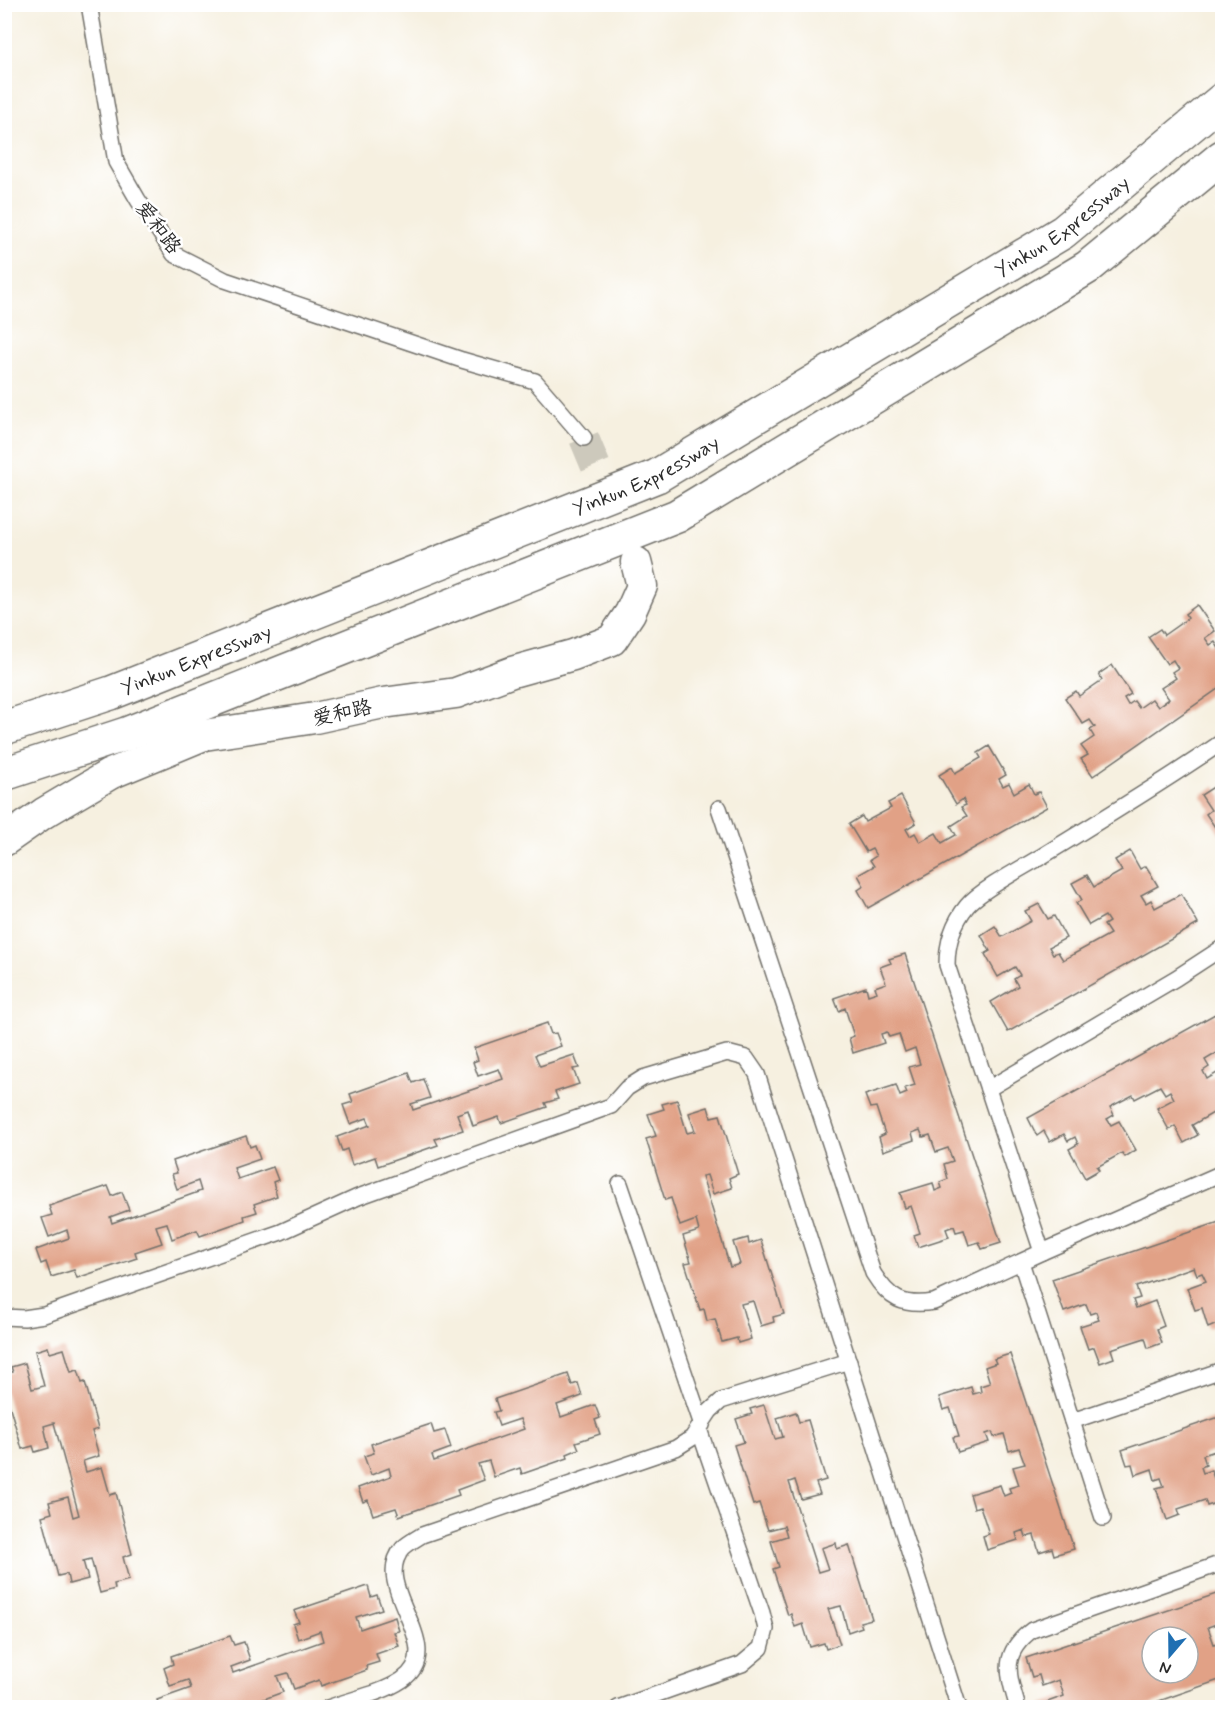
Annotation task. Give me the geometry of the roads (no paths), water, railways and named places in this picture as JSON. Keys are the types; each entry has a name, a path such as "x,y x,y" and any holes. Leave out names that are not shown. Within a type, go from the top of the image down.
{"highway":[{"name":"Yinkun Expressway","path":"4,728 111,693 657,476 1063,232 1222,100"},
{"path":"4,774 126,734 677,516 1088,267 1222,157"}],"street":[{"name":"爱和路","path":"4,841 44,813 110,774 204,735 315,718 383,703 456,693 512,672 573,655 612,640 630,614 642,586 636,562"}],"lane":[{"name":"爱和路","path":"89,4 116,162 174,254 225,280 462,360 536,381 584,438"},
{"path":"1042,1252 947,965 947,945 954,926 968,904 999,882 1168,779 1222,742"},
{"path":"719,808 873,1273 882,1289 897,1300 916,1305 934,1302 1222,1173"},
{"path":"988,1089 1176,978 1222,948"},
{"path":"4,1317 24,1318 44,1315 281,1232 358,1197 611,1106 627,1089 643,1078 727,1053 746,1058 757,1074 959,1707"},
{"path":"618,1707 742,1665 761,1648 766,1629 620,1184"},
{"path":"1021,1262 1103,1518"},
{"path":"328,1707 393,1684 403,1679 414,1665 419,1649 394,1578 394,1563 403,1547 422,1535 676,1448 692,1438 710,1411 721,1401 849,1361"},
{"path":"1072,1421 1222,1370"},
{"path":"1018,1707 1008,1665 1011,1653 1019,1640 1032,1630 1222,1563"}],"tunnel":[{"path":"584,438 635,560"}]}
